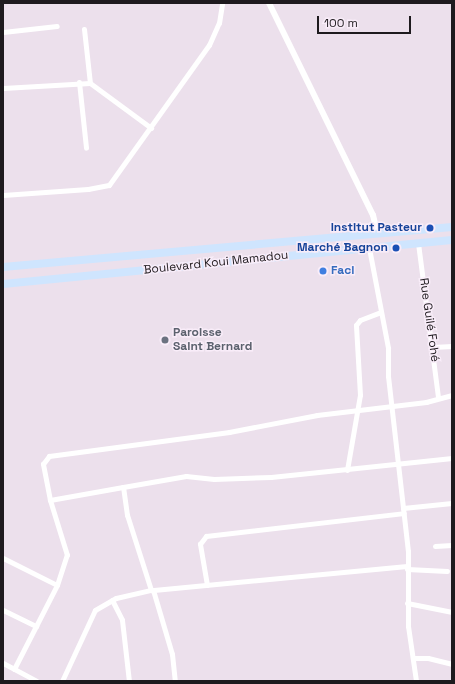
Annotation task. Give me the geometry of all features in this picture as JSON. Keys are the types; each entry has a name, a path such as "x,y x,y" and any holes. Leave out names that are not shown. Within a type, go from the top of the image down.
{"main road":[{"name":"Boulevard Koui Mamadou","path":"3,267 452,227"},
{"name":"Boulevard Koui Mamadou","path":"3,284 452,240"},
{"path":"224,247 225,262"}],"street":[{"path":"3,195 88,189 110,184 209,45 218,23 222,3"},
{"path":"269,3 373,215 377,233"},
{"path":"3,32 57,26"},
{"path":"84,29 90,83"},
{"path":"3,88 79,82 90,83 151,128"},
{"path":"79,82 86,148"},
{"name":"Rue Guilé Fohé","path":"418,243 433,347 438,397"},
{"path":"369,248 388,348 388,376 393,405 404,511 408,626 414,658 416,681"},
{"path":"347,470 358,412 356,325 360,320 381,312"},
{"path":"433,347 452,346"},
{"path":"14,669 57,585 67,555 50,500 43,464 49,456 229,432 317,416 358,412 393,405 426,402 438,397 452,395"},
{"path":"50,500 186,476 242,479 347,470 452,458"},
{"path":"123,487 127,515 172,654 175,681"},
{"path":"207,585 200,544 206,536 404,511 452,503"},
{"path":"435,546 452,545"},
{"path":"3,558 57,585"},
{"path":"62,681 95,610 112,600 152,590 407,567 447,570"},
{"path":"112,600 122,620 129,681"},
{"path":"407,603 452,612"},
{"path":"3,610 36,626"},
{"path":"414,658 428,658 452,664"},
{"path":"3,663 37,681"}],"place":[{"name":"Institut Pasteur","path":"430,228"},
{"name":"Marché Bagnon","path":"396,248"},
{"name":"Faci","path":"323,271"},
{"name":"Paroisse Saint Bernard","path":"165,340"}]}
